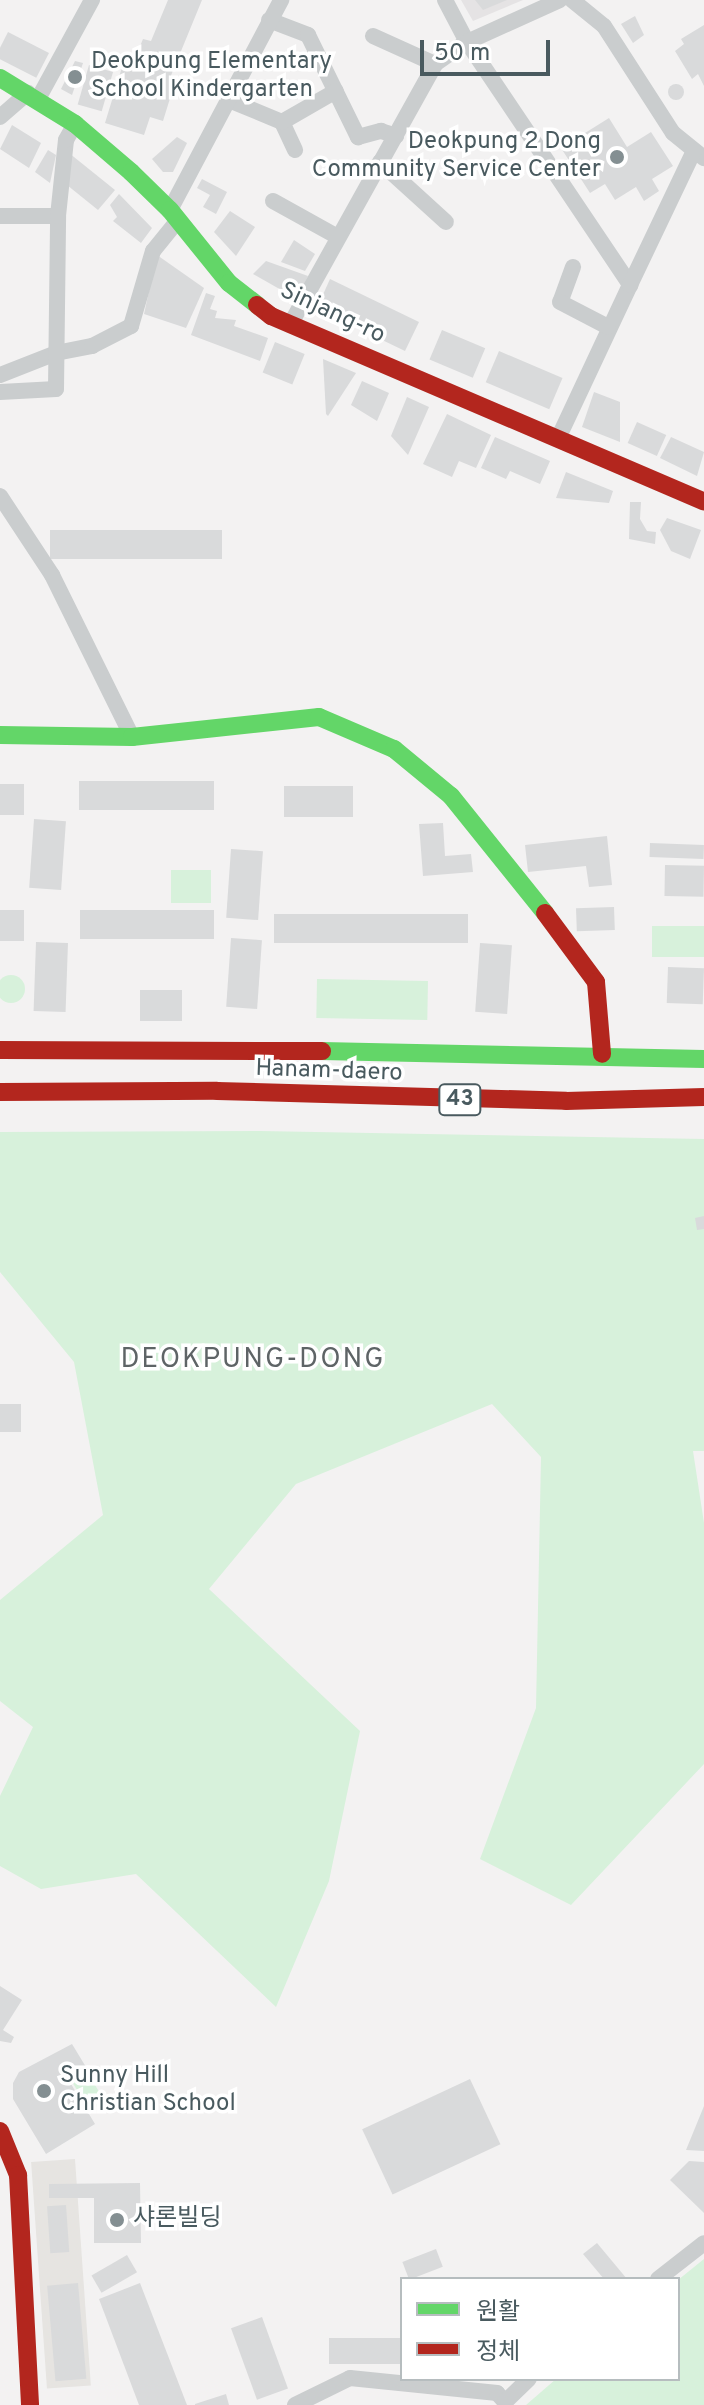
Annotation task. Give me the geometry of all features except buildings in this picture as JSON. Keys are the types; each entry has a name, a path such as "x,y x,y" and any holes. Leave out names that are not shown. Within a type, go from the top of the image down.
{"street":[{"path":"0,117 33,96 92,0"},
{"path":"0,375 56,353 92,346 131,326 153,251 281,0"},
{"path":"445,0 467,42 630,285"},
{"path":"290,325 435,64 467,42 560,0"},
{"path":"558,439 608,327 699,154 661,118 604,26 572,0"},
{"path":"269,20 308,35 358,137 381,131 396,136"},
{"path":"373,36 435,64"},
{"name":"Sinjang-ro","path":"0,78 75,124 174,215 229,283 290,325 704,502"},
{"path":"282,122 336,91"},
{"path":"229,100 282,122 295,150"},
{"path":"0,392 56,389 58,216 66,140 75,124"},
{"path":"380,162 446,222"},
{"path":"273,201 338,237"},
{"path":"0,216 58,216"},
{"path":"573,267 560,302 608,327"},
{"path":"0,496 52,575 132,737"},
{"path":"0,735 132,737 319,717 394,749 451,796 581,958 596,982 602,1054"},
{"name":"Hanam-daero","path":"0,1050 602,1054 704,1059"},
{"name":"Hanam-daero","path":"0,1092 217,1091 566,1101 704,1097"},
{"path":"0,2131 18,2175 30,2405"},
{"path":"661,2277 704,2243"},
{"path":"295,2405 350,2378 497,2393 505,2402 527,2381"}],"shaded area":[{"path":"461,0 523,0 473,21"},
{"path":"75,2159 91,2385 47,2389 31,2162"}],"green space":[{"path":"171,870 211,870 211,903 171,903"},
{"path":"652,926 704,926 704,957 652,957"},
{"path":"6,976 16,976 24,984 24,994 16,1002 6,1002 -1,996 -1,982"},
{"path":"317,979 428,981 427,1020 316,1018"},
{"path":"260,1131 704,1139 704,1451 693,1451 704,1523 704,1764 571,1905 480,1859 536,1708 541,1457 492,1404 296,1484 209,1589 360,1731 329,1881 276,2007 136,1874 41,1889 0,1866 0,1796 33,1727 0,1701 0,1600 103,1515 74,1362 0,1272 0,1132"},
{"path":"86,2070 105,2102 90,2111 71,2079"},
{"path":"704,2259 704,2405 526,2405 554,2381 680,2381 680,2278"}],"traffic: fast":[{"path":"0,78 75,124 131,172 170,210 229,283 257,305"},
{"path":"0,735 132,737 319,717 394,749 451,796 545,913"},
{"path":"322,1051 704,1059"}],"traffic: jam":[{"path":"257,305 271,316 704,502"},
{"path":"545,913 596,982 602,1054"},
{"path":"0,1050 322,1051"},
{"path":"0,1092 217,1091 566,1101 704,1097"},
{"path":"0,2131 18,2175 30,2405"}],"place":[{"name":"Deokpung Elementary School Kindergarten","path":"75,77"},
{"name":"Deokpung 2 Dong Community Service Center","path":"617,157"},
{"name":"Sunny Hill Christian School","path":"44,2091"},
{"name":"샤론빌딩","path":"117,2220"}],"district":[{"name":"DEOKPUNG-DONG","path":"253,1360"}]}
